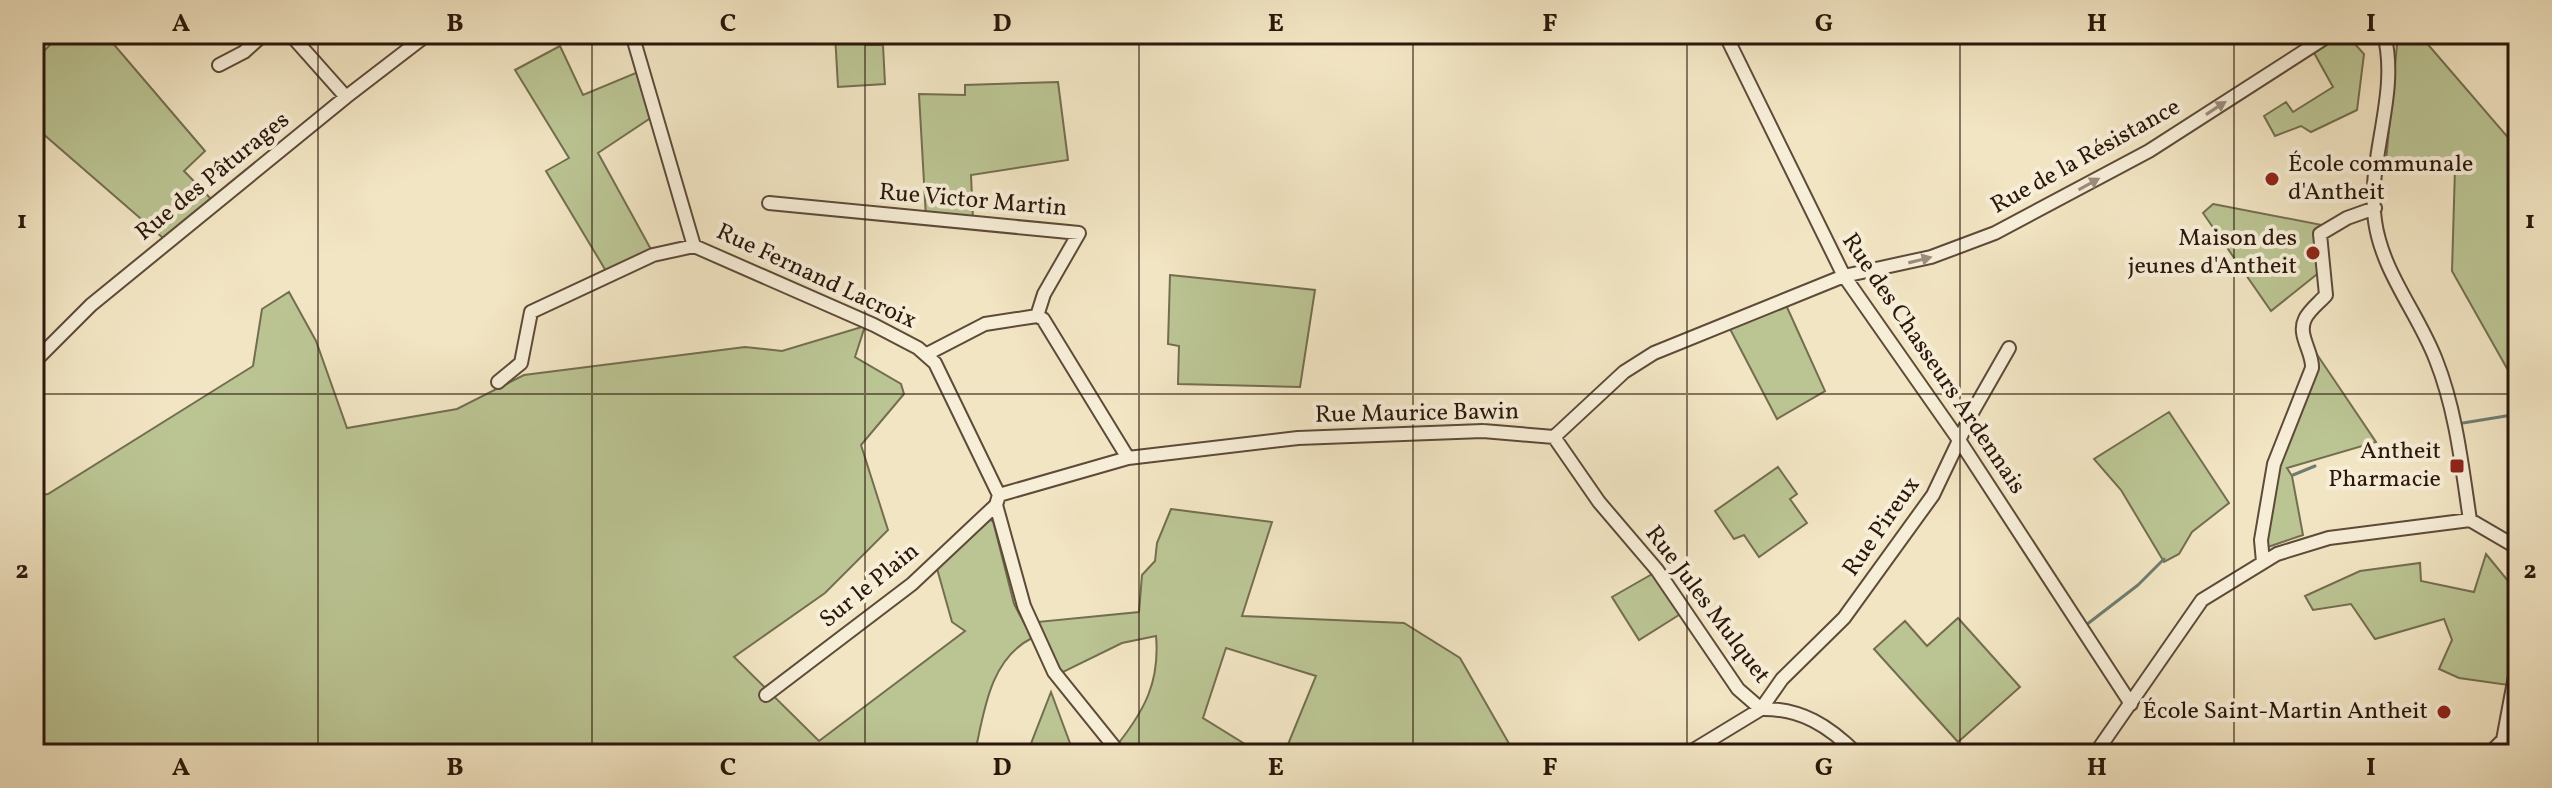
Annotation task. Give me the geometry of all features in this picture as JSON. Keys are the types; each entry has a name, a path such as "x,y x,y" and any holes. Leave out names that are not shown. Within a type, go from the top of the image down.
{"street":[{"path":"219,65 244,52 264,34"},
{"path":"290,34 346,97"},
{"name":"Rue des Pâturages","path":"34,362 91,305 428,34"},
{"name":"Rue Fernand Lacroix","path":"632,34 694,246 874,325 927,354 961,410 998,500 1024,606 1054,672 1120,754"},
{"name":"Rue des Chasseurs Ardennais","path":"1725,34 1844,276 1961,443 2131,704"},
{"name":"Rue de la Résistance","path":"1844,276 1931,257 1995,233 2149,151 2331,34"},
{"path":"2384,34 2388,70 2375,208 2381,249 2437,362 2457,438 2470,520"},
{"name":"Rue Victor Martin","path":"769,203 1079,233 1044,294 1037,316"},
{"path":"2263,562 2261,540 2270,477 2312,368 2313,358 2304,341 2305,318 2326,295 2320,234 2347,218 2375,208"},
{"path":"498,382 521,363 531,312 653,255 694,246"},
{"name":"Rue Maurice Bawin","path":"998,500 1128,458 1298,438 1483,431 1554,437 1624,372 1654,353 1844,276"},
{"path":"927,354 985,324 1037,316 1051,331 1128,458"},
{"name":"Rue Pireux","path":"1761,709 1782,679 1844,618 1933,495 1961,443 1973,411 2009,348"},
{"name":"Rue Jules Mulquet","path":"1554,437 1599,502 1665,581 1738,689 1761,709 1784,708 1810,717 1857,754"},
{"name":"Sur le Plain","path":"766,695 912,584 998,500"},
{"path":"2095,754 2202,600 2263,562 2315,540 2470,520 2518,548"},
{"path":"2489,754 2503,740 2518,660"},
{"path":"1687,754 1761,709"}],"green space":[{"path":"50,34 105,34 205,151 184,171 212,200 163,238 34,126 34,61 52,43"},
{"path":"835,34 865,34 866,45 883,45 885,84 838,87"},
{"path":"2337,34 2346,34 2364,54 2357,110 2311,132 2301,126 2275,136 2264,116 2286,102 2293,112 2333,87 2313,51"},
{"path":"2398,34 2419,34 2518,149 2518,388 2452,271 2455,168 2386,161"},
{"path":"560,46 583,95 638,72 652,117 598,153 653,253 606,271 546,171 569,158 515,70"},
{"path":"1058,82 1068,160 971,175 973,220 926,218 919,94 965,95 965,85"},
{"path":"2213,204 2322,225 2321,271 2271,311 2203,213"},
{"path":"1170,275 1315,290 1300,387 1178,384 1179,346 1168,344"},
{"path":"289,292 316,341 347,428 457,409 524,375 745,347 782,351 865,326 855,357 901,384 904,394 861,445 888,530 825,593 734,657 819,741 965,631 952,622 936,565 983,518 993,521 1014,604 1032,638 1018,647 998,673 986,704 975,753 1030,746 1051,692 1074,754 34,754 34,496 48,494 253,366 262,309"},
{"path":"1786,305 1825,391 1777,419 1729,327"},
{"path":"2316,353 2376,442 2287,468 2292,476 2303,535 2265,548 2274,480 2313,381"},
{"path":"2169,412 2229,503 2192,532 2179,554 2164,562 2121,490 2094,459"},
{"path":"1778,467 1797,494 1790,499 1807,523 1759,557 1744,535 1734,539 1715,511"},
{"path":"1171,509 1272,522 1242,616 1404,623 1460,658 1515,754 1284,754 1316,676 1226,648 1203,718 1261,754 1127,754 1117,745 1143,707 1153,681 1156,636 1122,643 1059,674 1037,622 1139,612 1142,575 1155,561 1157,543"},
{"path":"2486,554 2518,593 2515,658 2508,685 2459,678 2439,669 2452,640 2444,619 2375,639 2351,604 2313,610 2305,596 2360,571 2420,563 2421,581 2474,592"},
{"path":"1654,573 1682,613 1639,640 1612,597"},
{"path":"1958,618 2020,687 1958,742 1874,649 1905,621 1927,646"}],"waterway":[{"path":"2463,423 2518,414"},
{"path":"2293,475 2315,466"},
{"path":"2086,625 2138,585 2164,559"}],"place":[{"name":"École communale d'Antheit","path":"2272,179"},
{"name":"Maison des jeunes d'Antheit","path":"2313,253"},
{"name":"Antheit Pharmacie","path":"2457,466"},
{"name":"École Saint-Martin Antheit","path":"2444,712"}]}
